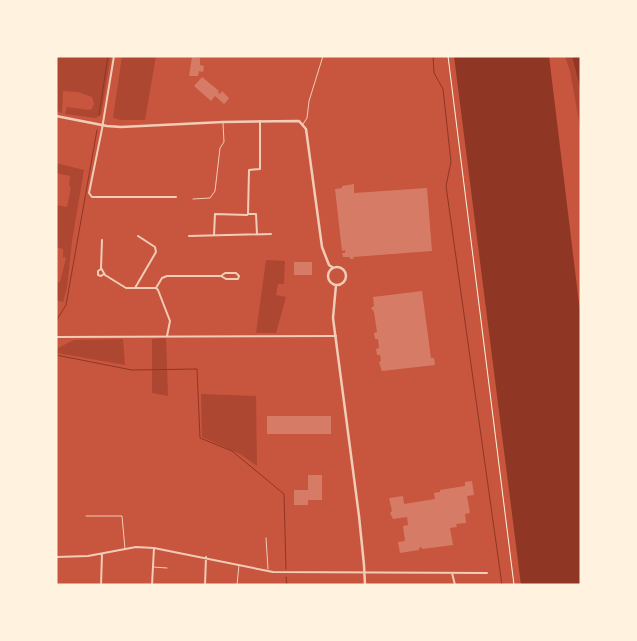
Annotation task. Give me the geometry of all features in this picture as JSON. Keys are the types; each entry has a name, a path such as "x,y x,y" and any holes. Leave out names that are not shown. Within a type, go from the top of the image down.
{"street":[{"path":"114,56 89,193 92,196 176,197"},
{"path":"56,116 120,127 223,122 299,121 306,129 322,247 332,268"},
{"path":"248,214 249,170 260,169 260,121"},
{"path":"214,236 215,214 256,214 257,234"},
{"path":"189,236 271,234"},
{"path":"134,289 156,252 155,247 138,236"},
{"path":"102,240 101,269 98,271 98,275 104,274"},
{"path":"340,267 346,272 345,281 336,285 331,282 328,272 332,268 340,267"},
{"path":"101,269 104,274 126,288 156,288"},
{"path":"156,288 162,278 167,276 222,276 226,279 238,278 239,276 236,273 225,273 222,276"},
{"path":"336,285 333,309 359,516 365,585"},
{"path":"156,288 170,322 167,336"},
{"path":"56,337 336,336"},
{"path":"56,557 102,554 136,547 154,548 268,571 288,573 487,573"},
{"path":"152,585 154,548"},
{"path":"101,585 102,554"},
{"path":"205,585 206,557"},
{"path":"452,573 455,585"}],"lane":[{"path":"303,124 307,118 309,101 323,56"},
{"path":"194,199 210,198 215,191 220,148 224,142 223,122"},
{"path":"86,516 122,516 124,549"},
{"path":"266,538 268,571"},
{"path":"237,585 239,565"},
{"path":"153,567 167,568"}],"path":[{"path":"448,56 514,585"}],"shaded area":[{"path":"56,56 111,56 101,115 96,118 65,114 67,107 92,109 94,104 92,97 78,92 63,91 62,113 56,111"},
{"path":"122,56 156,56 145,120 113,118"},
{"path":"454,56 549,56 581,320 581,585 521,585"},
{"path":"565,56 572,56 581,92 581,132 570,71"},
{"path":"572,56 581,56 581,92"},
{"path":"56,163 84,170 72,241 67,288 63,302 56,300 56,282 60,282 66,258 63,257 63,249 56,247 56,205 67,207 71,187 69,186 70,176 56,173"},
{"path":"266,260 285,261 284,284 278,284 276,295 286,297 276,333 256,333"},
{"path":"166,338 168,396 152,393 152,339"},
{"path":"123,339 125,365 57,353 58,348 74,340"},
{"path":"201,394 256,396 257,466 240,454 202,437"}],"building":[{"path":"192,57 200,58 200,65 204,66 203,72 199,71 198,76 189,76"},
{"path":"202,77 219,91 218,93 220,94 222,91 229,98 224,104 215,96 211,101 194,86"},
{"path":"354,184 354,193 427,188 432,251 353,257 354,259 343,257 342,253 345,253 345,250 342,251 335,189"},
{"path":"294,262 312,262 312,275 294,275"},
{"path":"422,291 431,358 434,358 435,365 382,371 379,362 381,361 380,355 377,355 376,349 379,348 378,339 375,339 374,333 377,332 374,312 371,308 374,306 373,297"},
{"path":"267,416 331,416 331,434 267,434"},
{"path":"308,475 322,475 322,500 308,500 308,505 294,505 294,490 308,490"},
{"path":"472,481 474,495 467,496 470,513 465,514 466,523 456,524 457,527 450,528 453,545 422,549 422,547 419,550 400,553 398,542 405,541 403,526 408,525 407,517 393,519 390,513 392,511 389,498 403,496 404,504 435,499 434,493 440,492 440,490 465,486 465,482"}],"waterway":[{"path":"99,115 108,56"},
{"path":"433,56 434,73 443,89 451,162 446,186 502,585"},
{"path":"56,321 66,305 97,130"},
{"path":"56,355 132,370 197,369 200,438 232,451 284,494 286,569"},
{"path":"286,577 287,585"}]}
